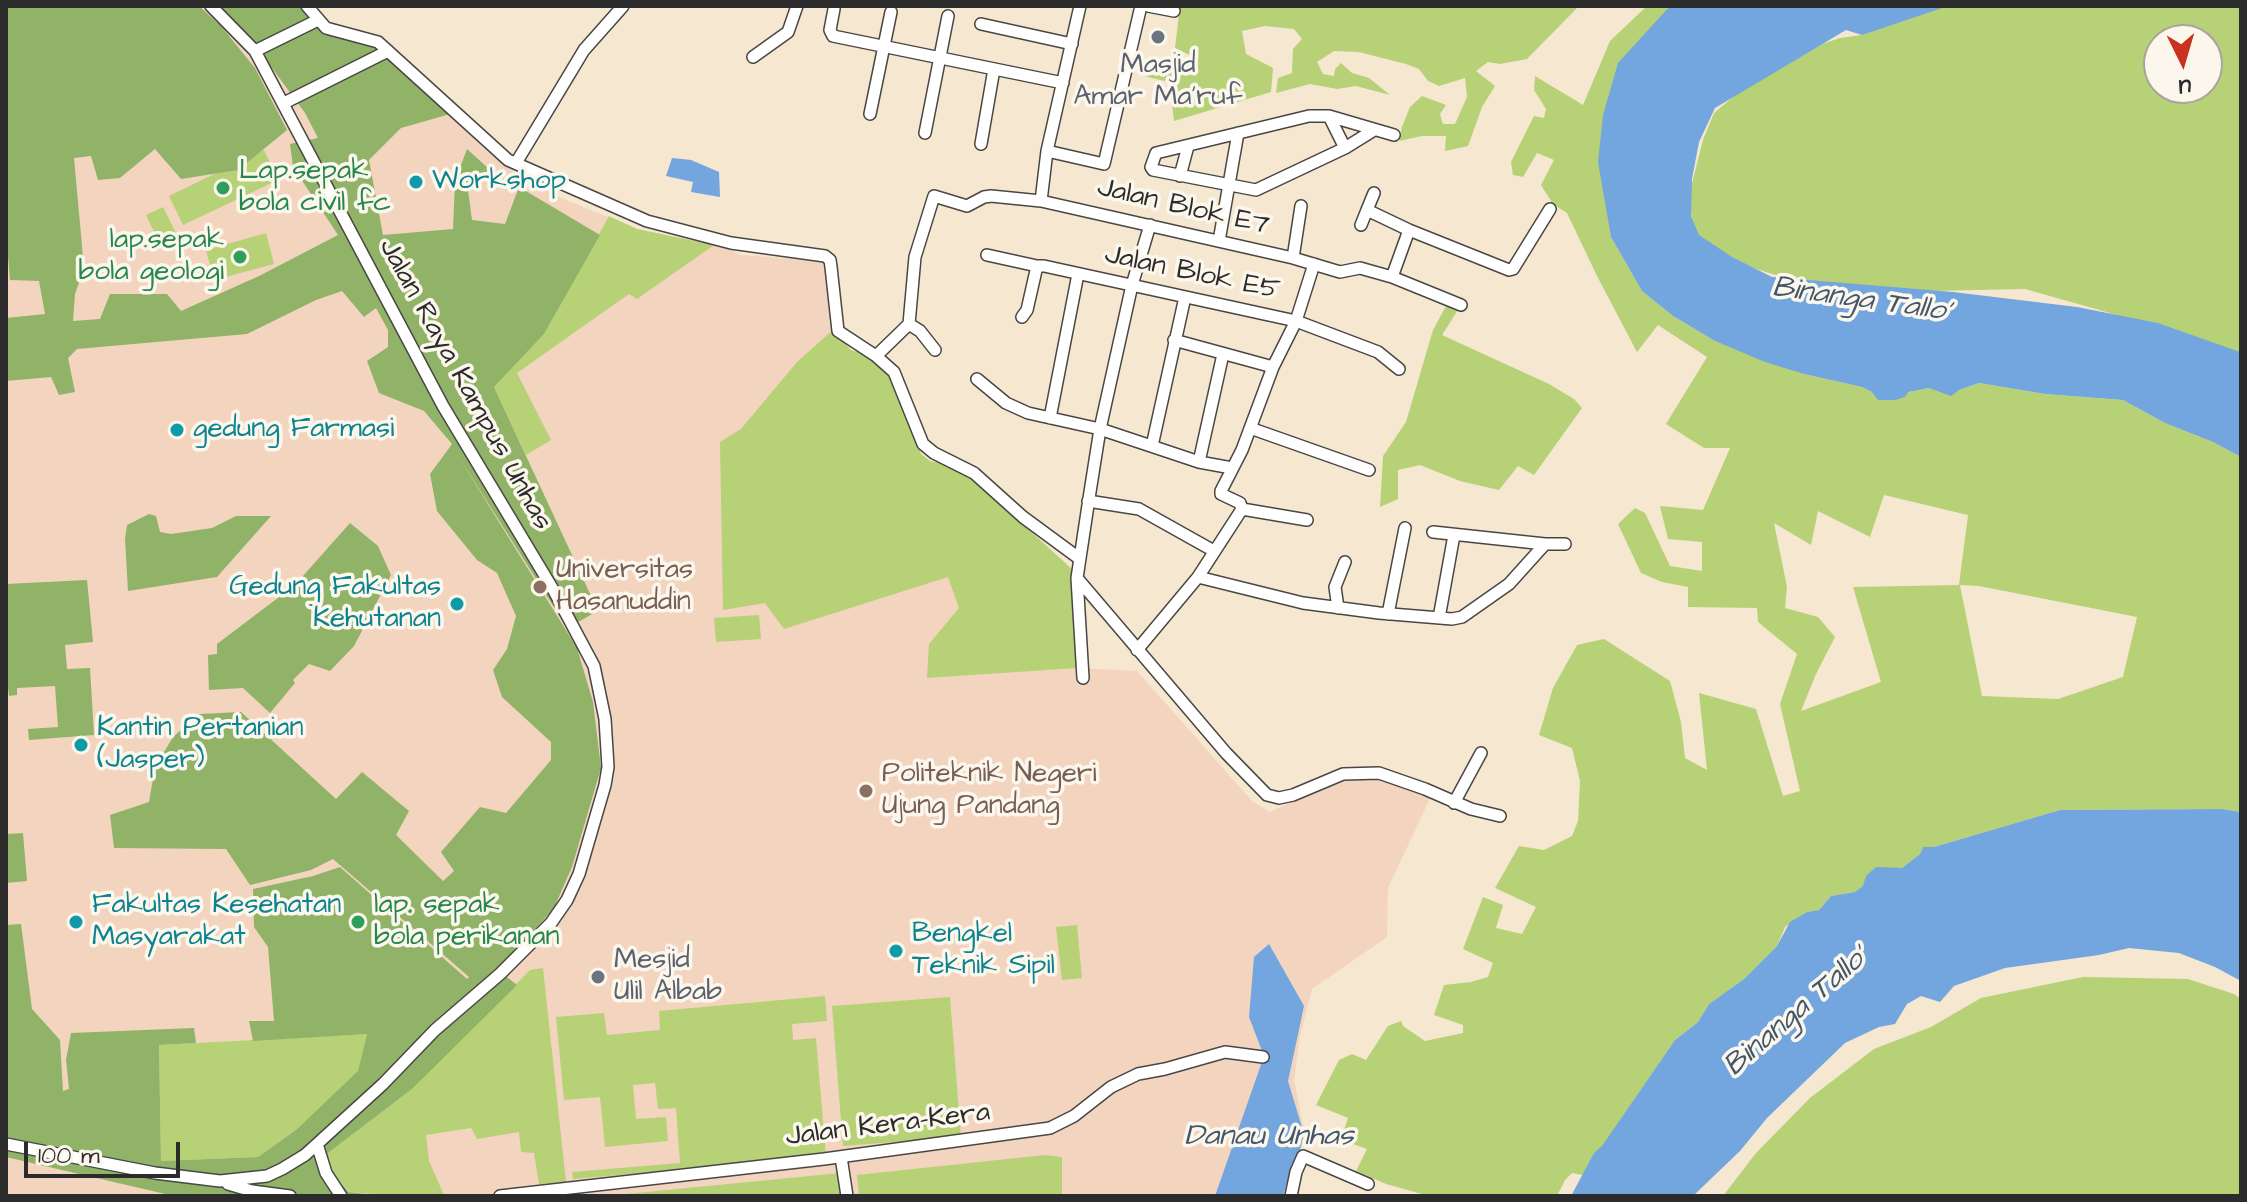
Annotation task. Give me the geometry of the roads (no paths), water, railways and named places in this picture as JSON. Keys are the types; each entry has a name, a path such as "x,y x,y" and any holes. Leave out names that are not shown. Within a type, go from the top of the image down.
{"street":[{"name":"Jalan Raya Kampus Unhas","path":"6,1144 155,1173 220,1181 272,1175 305,1155 551,923 567,900 579,874 605,785 608,767 605,719 594,666 554,591 443,406 255,51 211,6"},
{"path":"307,6 326,28 378,42 382,53 500,155 516,163 647,221 731,243 825,256 831,267 838,331 894,372 923,444 974,473 1023,517 1080,559"},
{"path":"753,57 788,32 797,6"},
{"path":"1041,201 1047,151 1080,6"},
{"path":"1047,151 1100,164 1105,162 1141,6"},
{"path":"1148,6 1174,11"},
{"path":"516,163 584,50 616,8"},
{"path":"834,9 830,30 833,36 1063,83"},
{"path":"870,114 891,12"},
{"path":"925,133 948,16"},
{"path":"255,51 318,20"},
{"path":"981,24 1072,44"},
{"path":"284,103 382,53"},
{"path":"981,144 994,69"},
{"path":"1374,130 1345,148 1258,190 1180,176 1151,167 1156,153 1309,116 1329,116 1394,135"},
{"path":"1329,116 1345,148"},
{"path":"1236,146 1269,126"},
{"path":"1219,241 1238,133"},
{"path":"1180,176 1188,146"},
{"path":"1361,225 1374,193"},
{"name":"Jalan Blok E7","path":"909,324 915,257 933,197 940,196 967,206 991,196 1041,201 1293,258 1340,272 1360,268 1392,277 1461,305"},
{"path":"1293,258 1301,206"},
{"path":"1367,210 1509,270 1516,266 1550,209"},
{"path":"1083,678 1077,578 1088,501 1100,429 1132,285 1150,225"},
{"path":"1392,277 1409,230"},
{"name":"Jalan Blok E5","path":"987,255 1296,321 1378,352 1399,369"},
{"path":"1242,509 1240,503 1221,494 1221,489 1296,321 1314,264"},
{"path":"1022,317 1032,292 1037,266"},
{"path":"1050,418 1078,274"},
{"path":"1152,446 1185,297"},
{"path":"876,356 909,324 920,331 935,350"},
{"path":"1174,340 1273,367"},
{"path":"1199,462 1223,354"},
{"path":"977,379 1013,407 1100,429 1199,462 1232,468"},
{"path":"1250,428 1369,470"},
{"path":"1088,501 1139,509 1214,551"},
{"path":"1242,509 1307,520"},
{"path":"1137,650 1198,577 1242,509"},
{"path":"1388,614 1405,528"},
{"path":"1433,532 1565,544"},
{"path":"1439,618 1454,535"},
{"path":"1198,577 1303,603 1388,614 1462,617 1509,584 1545,544"},
{"path":"1338,608 1335,587 1345,562"},
{"path":"1077,578 1226,753 1267,795 1279,798 1293,795 1343,774 1379,773 1454,803 1500,816"},
{"path":"1454,803 1481,753"},
{"name":"Jalan Kera-Kera","path":"500,1196 548,1194 1050,1128 1074,1116 1111,1087 1138,1074 1225,1052 1263,1057"},
{"path":"317,1144 326,1173 341,1196"},
{"path":"1291,1196 1303,1156 1368,1184"},
{"path":"841,1157 847,1196"},
{"path":"220,1181 252,1191 285,1196"}],"water":[{"name":"Binanga Tallo'","path":"1670,6 1948,6 1862,35 1846,30 1715,108 1699,142 1692,179 1691,216 1699,235 1732,257 1772,277 1953,292 2077,307 2158,323 2240,352 2241,457 2165,423 2123,400 2045,394 1979,383 1951,396 1929,388 1908,392 1905,397 1895,400 1878,400 1872,392 1862,387 1765,362 1715,341 1673,316 1642,291 1611,237 1598,162 1603,115 1618,63"},
{"path":"672,158 691,160 719,172 720,197 691,192 693,182 666,176"},
{"name":"Binanga Tallo'","path":"2222,809 2241,812 2241,981 2179,953 2129,948 2005,968 1954,986 1940,1002 1921,996 1907,1004 1895,1024 1879,1027 1845,1043 1767,1118 1740,1151 1693,1196 1571,1196 1594,1153 1602,1146 1675,1040 1698,1022 1709,1004 1744,979 1777,946 1790,922 1807,912 1819,910 1831,896 1855,892 1876,867 1902,868 1920,854 1923,847 1934,847 2060,810"},
{"name":"Danau Unhas","path":"1269,944 1304,1006 1288,1081 1304,1134 1283,1196 1215,1196 1264,1056 1249,1017 1254,957"}],"place":[{"name":"Masjid Amar Ma'ruf","path":"1158,37"},
{"name":"Workshop","path":"416,182"},
{"name":"Lap.sepak bola civil fc","path":"223,188"},
{"name":"lap.sepak bola geologi","path":"240,257"},
{"name":"gedung Farmasi","path":"177,430"},
{"name":"Universitas Hasanuddin","path":"540,587"},
{"name":"Gedung Fakultas Kehutanan","path":"457,604"},
{"name":"Kantin Pertanian (Jasper)","path":"81,745"},
{"name":"Politeknik Negeri Ujung Pandang","path":"866,791"},
{"name":"Fakultas Kesehatan Masyarakat","path":"76,922"},
{"name":"lap. sepak bola perikanan","path":"358,922"},
{"name":"Bengkel Teknik Sipil","path":"896,951"},
{"name":"Mesjid Ulil Albab","path":"598,977"}]}
